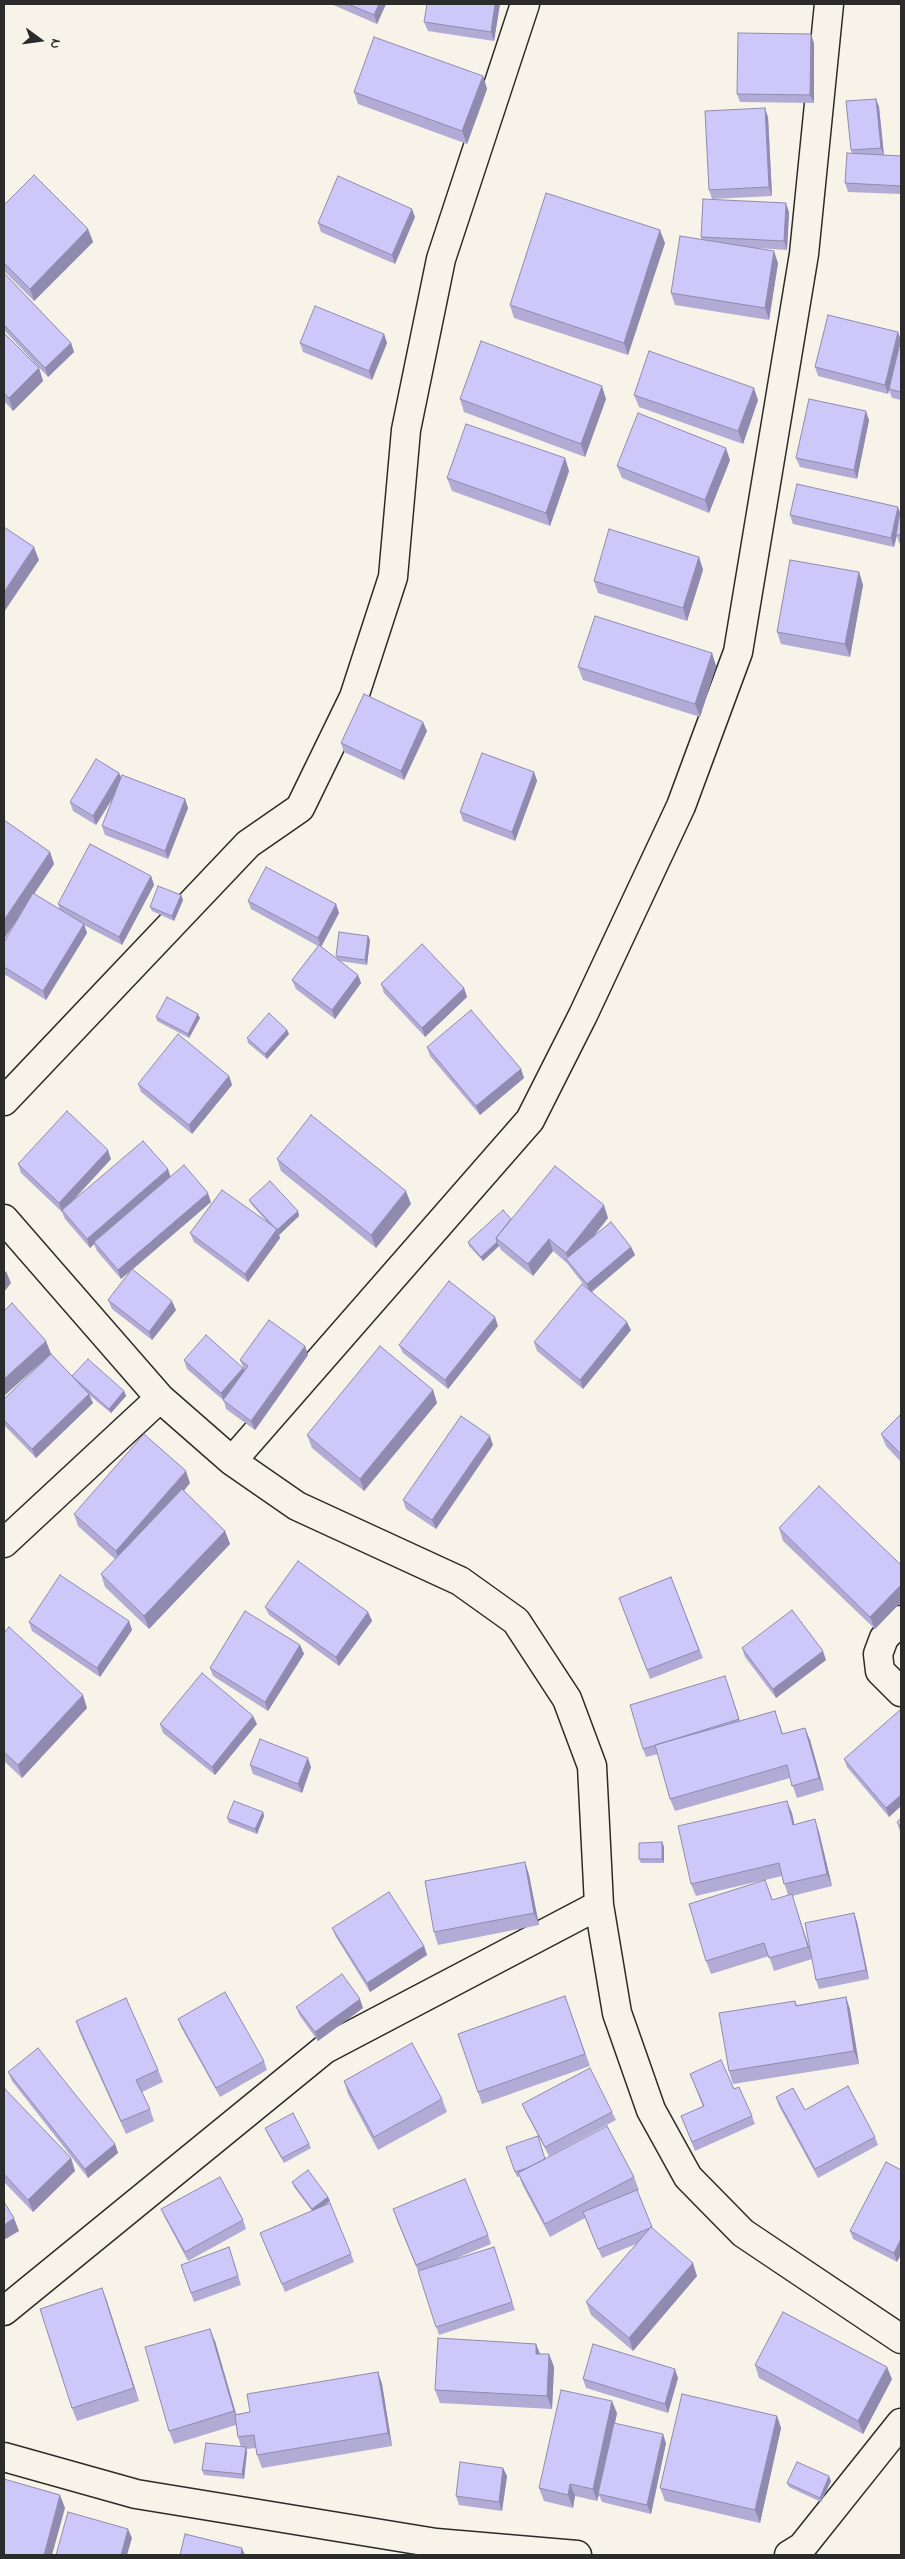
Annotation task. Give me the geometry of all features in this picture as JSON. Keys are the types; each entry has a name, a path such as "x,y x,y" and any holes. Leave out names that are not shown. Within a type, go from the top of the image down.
{"street":[{"path":"4,1101 248,844 300,808 354,697 393,577 406,430 441,259 525,4"},
{"path":"232,1461 530,1120 583,1015 681,806 738,652 804,254 829,4"},
{"path":"4,1219 160,1398 232,1461 297,1506 460,1581 516,1621 567,1699 592,1766 599,1906 616,2013 651,2110 688,2177 742,2233 901,2339"},
{"path":"4,1543 160,1398"},
{"path":"901,1620 884,1638 878,1654 880,1670 901,1692"},
{"path":"4,2311 324,2049 599,1906"},
{"path":"789,2555 802,2547 901,2423"},
{"path":"4,2457 136,2494 436,2543 577,2555"}],"building":[{"path":"348,4 379,4 374,15"},
{"path":"427,4 495,4 491,32 424,22"},
{"path":"738,33 811,34 810,95 737,94"},
{"path":"374,37 483,76 462,131 354,92"},
{"path":"876,99 881,148 851,150 846,101"},
{"path":"765,108 769,187 709,190 705,111"},
{"path":"847,153 901,156 901,186 845,183"},
{"path":"34,175 88,229 30,289 4,263 4,205"},
{"path":"338,176 412,209 392,255 318,223"},
{"path":"546,193 660,230 624,343 510,305"},
{"path":"703,199 786,203 784,241 701,237"},
{"path":"680,236 774,251 765,308 671,293"},
{"path":"4,273 71,343 45,368 4,325"},
{"path":"315,306 384,334 369,371 300,343"},
{"path":"828,315 898,332 885,385 815,367"},
{"path":"4,333 39,368 9,398 4,393"},
{"path":"901,339 901,392 889,389"},
{"path":"481,341 602,386 581,444 460,399"},
{"path":"649,351 754,388 738,431 634,395"},
{"path":"809,399 866,411 854,470 796,458"},
{"path":"638,413 726,448 705,500 617,466"},
{"path":"466,424 565,458 546,513 447,478"},
{"path":"797,484 898,507 891,538 790,515"},
{"path":"901,506 901,535 896,535"},
{"path":"4,527 34,547 4,592"},
{"path":"609,529 699,557 683,608 594,581"},
{"path":"790,560 859,572 845,644 777,632"},
{"path":"595,616 712,653 695,704 578,667"},
{"path":"364,694 423,722 401,771 341,743"},
{"path":"482,753 534,772 512,832 460,812"},
{"path":"96,759 119,773 93,816 70,802"},
{"path":"122,775 185,799 165,851 102,826"},
{"path":"4,820 50,852 4,920"},
{"path":"90,844 151,876 119,937 58,904"},
{"path":"266,867 336,904 318,938 248,901"},
{"path":"158,886 181,895 172,916 150,907"},
{"path":"33,893 84,924 43,991 4,967 4,942"},
{"path":"339,932 368,936 365,960 336,956"},
{"path":"422,944 464,988 422,1028 381,984"},
{"path":"319,945 358,975 332,1010 292,980"},
{"path":"167,997 198,1014 188,1034 156,1017"},
{"path":"471,1010 521,1069 476,1106 427,1047"},
{"path":"269,1013 287,1030 265,1054 247,1038"},
{"path":"178,1034 229,1076 189,1125 138,1084"},
{"path":"67,1111 108,1150 59,1203 18,1164"},
{"path":"311,1115 406,1191 371,1235 277,1159"},
{"path":"143,1141 168,1169 87,1239 62,1210"},
{"path":"184,1165 208,1193 118,1270 94,1242"},
{"path":"555,1166 604,1205 566,1253 549,1239 528,1264 496,1238"},
{"path":"270,1181 298,1211 277,1230 249,1200"},
{"path":"222,1190 277,1229 245,1274 190,1233"},
{"path":"503,1210 511,1219 496,1238 497,1242 481,1257 468,1242"},
{"path":"611,1222 631,1247 587,1284 566,1259"},
{"path":"132,1269 172,1301 149,1332 108,1300"},
{"path":"449,1281 495,1317 445,1380 399,1345"},
{"path":"582,1284 627,1322 580,1380 534,1342"},
{"path":"12,1303 46,1341 4,1379 4,1311"},
{"path":"269,1320 305,1346 251,1421 223,1400 248,1366 240,1360"},
{"path":"206,1335 243,1368 221,1393 184,1360"},
{"path":"380,1346 433,1390 360,1479 307,1435"},
{"path":"51,1354 89,1394 32,1449 4,1420 4,1399"},
{"path":"88,1359 124,1391 109,1409 72,1376"},
{"path":"901,1414 901,1454 881,1434"},
{"path":"461,1416 490,1436 432,1520 403,1500"},
{"path":"144,1434 186,1471 116,1551 74,1514"},
{"path":"819,1486 901,1565 901,1585 870,1617 779,1528"},
{"path":"182,1489 225,1531 144,1616 101,1574"},
{"path":"298,1561 368,1612 336,1657 265,1607"},
{"path":"60,1575 129,1621 97,1668 29,1622"},
{"path":"671,1577 699,1650 647,1670 619,1598"},
{"path":"792,1610 823,1651 773,1689 742,1648"},
{"path":"245,1611 300,1645 265,1702 210,1668"},
{"path":"9,1627 83,1695 18,1765 4,1752 4,1633"},
{"path":"202,1673 253,1716 212,1767 160,1724"},
{"path":"725,1676 739,1719 643,1749 630,1705"},
{"path":"900,1710 901,1795 886,1808 844,1759"},
{"path":"775,1711 782,1734 805,1728 819,1778 792,1786 787,1765 670,1799 655,1745"},
{"path":"260,1739 308,1758 298,1784 250,1765"},
{"path":"234,1801 263,1812 255,1829 227,1818"},
{"path":"787,1801 793,1825 815,1819 827,1874 784,1884 779,1863 691,1884 678,1826"},
{"path":"901,1818 901,1827 897,1822"},
{"path":"662,1842 662,1859 639,1859 639,1843"},
{"path":"525,1862 534,1913 434,1932 425,1881"},
{"path":"765,1880 772,1900 792,1894 808,1947 769,1958 764,1943 706,1961 689,1904"},
{"path":"389,1892 424,1946 367,1983 332,1928"},
{"path":"854,1913 866,1970 816,1980 805,1923"},
{"path":"342,1974 360,1999 315,2032 296,2007"},
{"path":"225,1992 264,2061 216,2088 178,2019"},
{"path":"565,1996 585,2054 478,2092 458,2034"},
{"path":"846,1997 854,2051 729,2071 719,2013 795,2001 796,2006"},
{"path":"126,1998 158,2070 136,2080 150,2109 121,2121 76,2021"},
{"path":"412,2043 442,2099 374,2137 344,2081"},
{"path":"38,2048 115,2144 85,2169 8,2072"},
{"path":"721,2060 734,2089 739,2087 752,2116 692,2142 681,2116 704,2106 690,2074"},
{"path":"590,2068 612,2112 545,2147 522,2104"},
{"path":"848,2086 875,2137 815,2169 776,2097 793,2088 805,2110"},
{"path":"5,2089 71,2158 28,2200 4,2174"},
{"path":"293,2113 309,2144 282,2158 265,2128"},
{"path":"607,2126 634,2177 545,2224 518,2173"},
{"path":"538,2136 545,2159 515,2172 506,2147"},
{"path":"886,2162 901,2170 901,2239 894,2253 850,2231"},
{"path":"308,2170 328,2197 312,2209 292,2182"},
{"path":"220,2177 243,2220 185,2252 161,2209"},
{"path":"465,2179 488,2235 416,2265 393,2209"},
{"path":"637,2190 652,2227 598,2249 583,2212"},
{"path":"4,2202 14,2218 4,2225"},
{"path":"330,2203 351,2254 282,2284 260,2233"},
{"path":"651,2227 693,2263 629,2338 586,2302"},
{"path":"229,2247 238,2276 191,2293 181,2265"},
{"path":"494,2247 512,2302 436,2327 418,2271"},
{"path":"102,2288 134,2388 72,2408 40,2309"},
{"path":"783,2312 887,2367 858,2421 755,2365"},
{"path":"210,2329 234,2411 169,2431 145,2347"},
{"path":"438,2338 536,2344 536,2354 549,2354 547,2396 435,2390"},
{"path":"593,2344 675,2369 665,2404 583,2379"},
{"path":"378,2372 388,2433 257,2455 254,2435 238,2437 235,2415 250,2412 247,2394"},
{"path":"561,2390 612,2401 593,2489 570,2484 568,2495 539,2488"},
{"path":"682,2394 777,2416 755,2510 660,2488"},
{"path":"614,2423 663,2434 647,2505 598,2494"},
{"path":"206,2443 246,2447 242,2474 202,2470"},
{"path":"460,2462 503,2468 499,2502 456,2496"},
{"path":"797,2462 829,2476 820,2498 787,2483"},
{"path":"4,2479 60,2495 44,2555 4,2555"},
{"path":"68,2512 128,2529 121,2555 56,2555"},
{"path":"185,2534 242,2548 241,2555 180,2555"}]}
